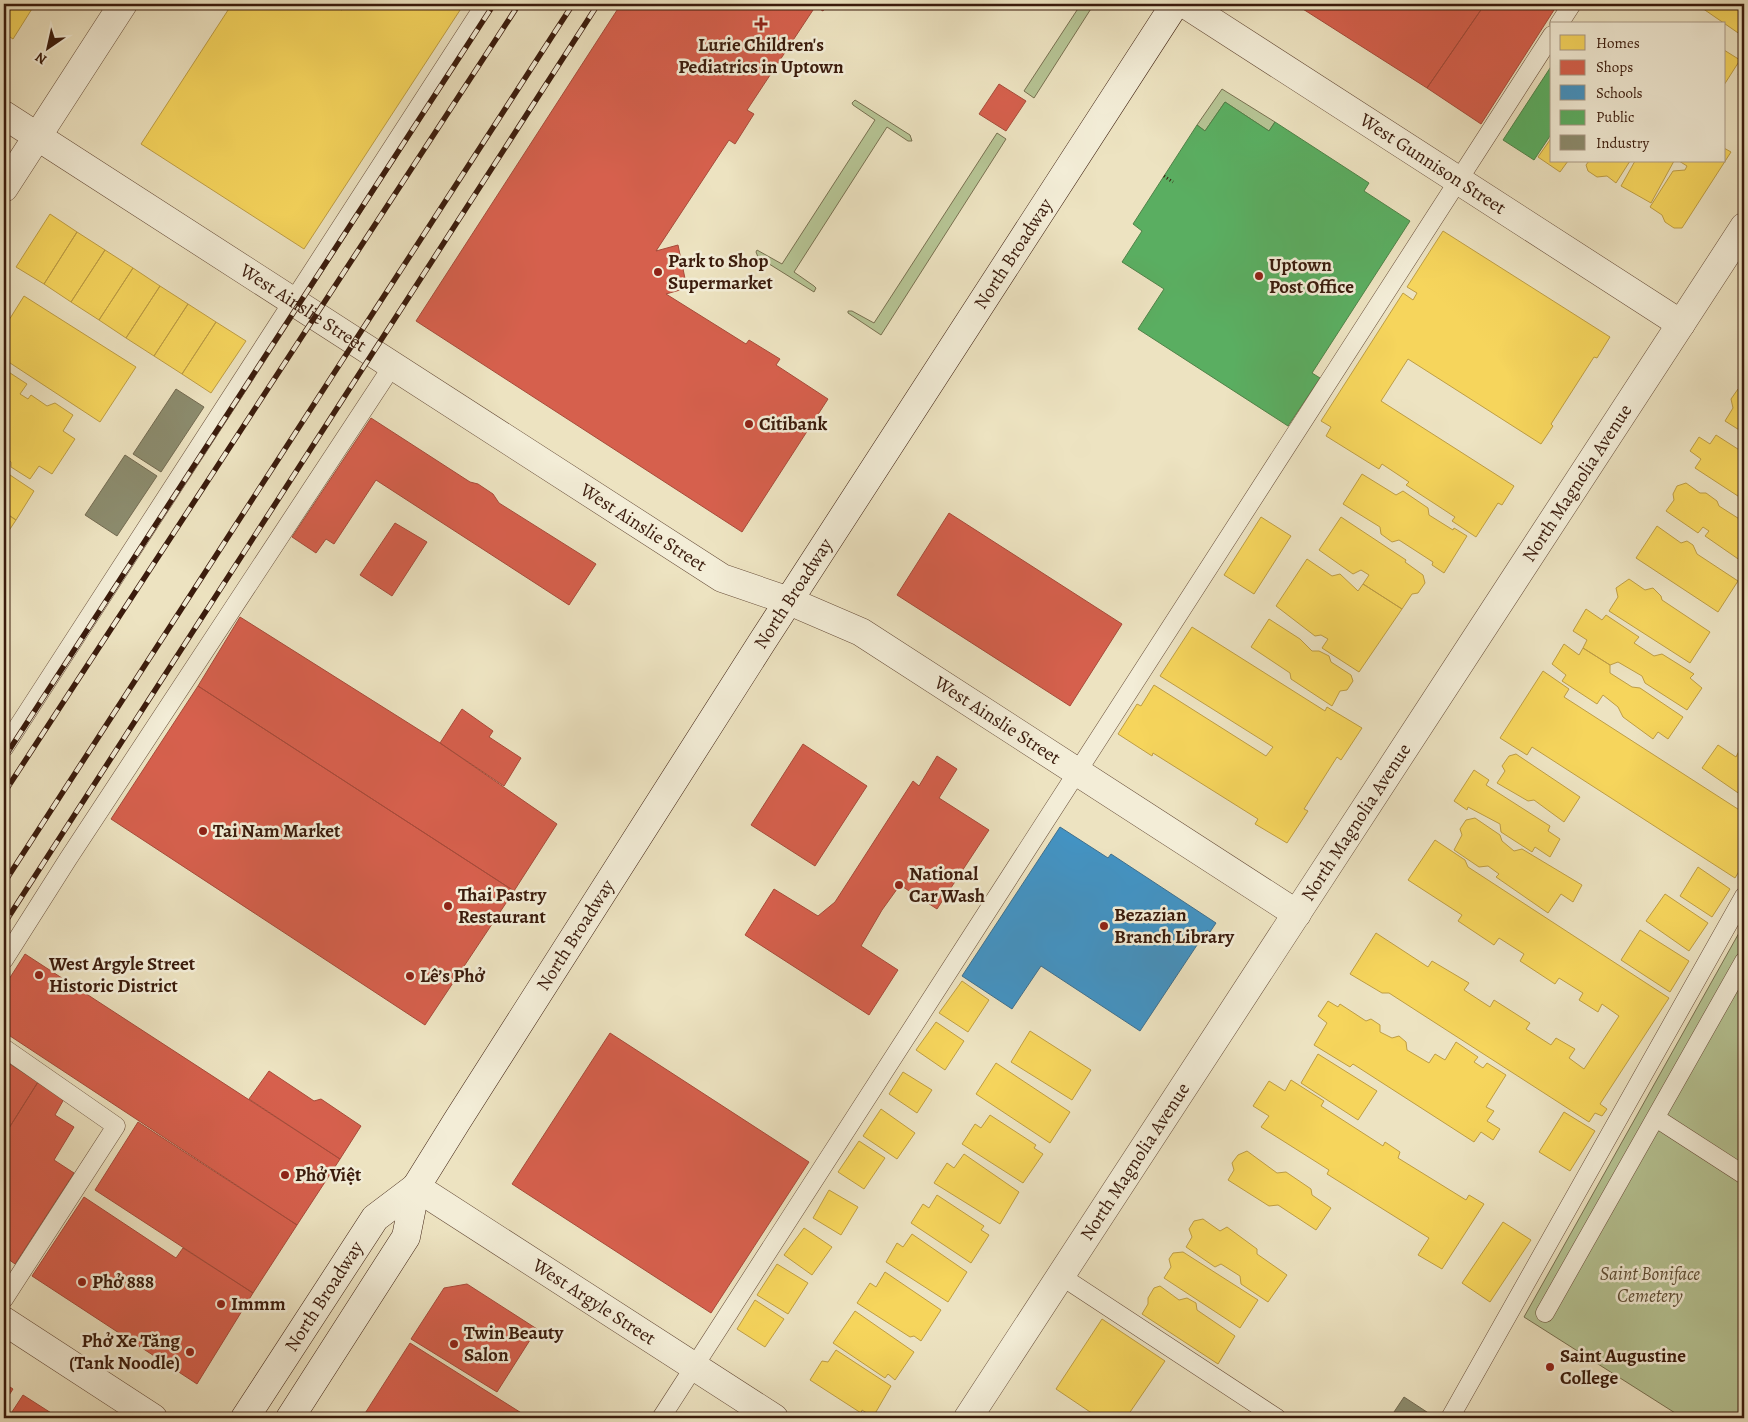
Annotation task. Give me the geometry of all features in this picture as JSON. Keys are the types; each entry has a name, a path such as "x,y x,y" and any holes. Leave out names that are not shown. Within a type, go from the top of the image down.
{"street":[{"path":"4,188 123,4"},
{"name":"North Broadway","path":"290,1418 406,1237 416,1188 572,939 1175,4"},
{"name":"West Gunnison Street","path":"1185,4 1681,324"},
{"name":"West Ainslie Street","path":"4,115 722,578 789,601 861,632 1297,914"},
{"name":"North Magnolia Avenue","path":"968,1418 1744,227"},
{"name":"North Broadway","path":"245,1418 375,1218 416,1188"},
{"name":"West Argyle Street","path":"416,1188 774,1418"},
{"path":"4,1321 153,1418"}],"lane":[{"path":"4,748 485,4"},
{"path":"1560,22 1572,4"},
{"path":"661,1418 1550,38"},
{"path":"4,960 393,365"},
{"path":"1450,1418 1744,896"},
{"path":"1545,1313 1744,961"},
{"path":"4,1048 116,1126 4,1299"},
{"path":"1656,1118 1744,1175"},
{"path":"1061,1276 1277,1418"}],"path":[{"path":"1164,176 1173,182"}],"green space":[{"path":"1081,4 1094,4 1034,98 1024,91"},
{"path":"1222,89 1275,122 1269,131 1225,102 1205,131 1197,125"},
{"path":"855,100 910,135 912,141 908,141 887,127 794,272 816,288 814,292 758,257 756,252 757,250 782,264 875,120 853,105 852,103"},
{"path":"997,133 1006,139 881,335 848,313 848,311 852,311 874,323"},
{"name":"Saint Boniface Cemetery","path":"1744,924 1744,1418 1683,1418 1524,1317"}],"building: Homes":[{"path":"4,4 35,4 13,39 4,33"},
{"path":"232,4 331,4 342,10 346,4 464,4 304,249 141,144"},
{"path":"331,4 346,4 342,10"},
{"path":"1705,4 1744,4 1744,37 1726,25 1726,22 1722,22 1702,8"},
{"path":"1726,51 1740,60 1726,82"},
{"path":"1744,66 1744,79 1738,75"},
{"path":"1550,140 1550,162 1567,162 1560,172 1538,157"},
{"path":"1726,149 1731,152 1726,160"},
{"path":"1588,162 1629,162 1616,183 1607,176 1597,177 1588,171 1586,165"},
{"path":"1634,162 1673,162 1651,203 1621,186"},
{"path":"1681,162 1725,162 1682,228 1674,228 1665,222 1662,215 1650,207 1673,171 1685,170 1687,166"},
{"path":"50,214 77,232 44,284 16,267"},
{"path":"1443,231 1610,337 1597,358 1594,357 1551,424 1553,426 1541,444 1408,359 1381,401 1514,486 1502,505 1498,503 1476,537 1452,521 1455,517 1406,485 1409,482 1382,464 1379,469 1326,436 1331,427 1321,421 1403,293 1413,300 1417,293 1407,287"},
{"path":"77,232 105,250 71,302 44,284"},
{"path":"105,250 133,268 99,320 71,302"},
{"path":"133,268 160,286 126,338 99,320"},
{"path":"160,286 188,304 154,356 126,338"},
{"path":"24,296 136,367 100,422 4,359 4,328"},
{"path":"188,304 216,322 182,374 154,356"},
{"path":"216,322 246,341 211,393 182,374"},
{"path":"4,369 27,384 20,394 28,399 31,395 47,406 55,403 73,415 63,431 75,439 52,474 39,466 30,479 11,467 11,462 4,457"},
{"path":"1744,387 1744,433 1725,421 1733,408 1731,399 1738,389"},
{"path":"1716,435 1744,453 1744,500 1695,468 1701,459 1690,451 1699,437 1710,444"},
{"path":"4,471 34,491 16,520 4,512"},
{"path":"1362,474 1396,495 1403,491 1428,508 1429,515 1453,530 1454,528 1467,536 1444,573 1432,565 1433,562 1399,540 1392,542 1381,534 1380,527 1343,504"},
{"path":"1686,483 1700,493 1706,493 1717,501 1719,506 1744,522 1744,563 1705,536 1709,531 1703,527 1698,533 1666,511 1674,500 1673,494 1677,486"},
{"path":"4,512 16,520 4,538"},
{"path":"1261,517 1291,536 1254,594 1224,575"},
{"path":"1341,517 1406,560 1405,562 1423,575 1425,583 1418,593 1412,594 1402,609 1363,584 1369,575 1361,570 1353,574 1319,550"},
{"path":"1657,526 1681,543 1687,541 1693,545 1697,554 1738,581 1718,612 1636,558"},
{"path":"1307,559 1332,576 1340,574 1358,591 1363,584 1402,609 1359,672 1322,648 1328,639 1321,635 1315,636 1276,606"},
{"path":"1629,579 1645,590 1653,588 1661,596 1662,600 1710,632 1690,663 1609,611 1618,597 1616,588"},
{"path":"1586,609 1602,620 1606,615 1639,637 1634,643 1654,656 1662,654 1694,674 1690,678 1702,688 1687,710 1645,683 1642,676 1618,662 1610,665 1583,648 1587,640 1573,631"},
{"path":"1269,619 1300,639 1312,651 1319,651 1329,656 1331,662 1351,675 1353,681 1347,690 1340,691 1332,706 1291,679 1290,673 1251,647"},
{"path":"1192,627 1325,711 1327,707 1362,728 1341,760 1337,757 1304,809 1308,811 1287,843 1255,824 1258,819 1153,753 1152,756 1118,734 1137,704 1141,706 1154,685 1266,756 1273,747 1160,676"},
{"path":"1564,644 1579,655 1583,648 1610,665 1610,673 1632,687 1640,688 1683,717 1668,739 1658,732 1653,739 1623,717 1618,707 1603,695 1597,704 1562,681 1566,675 1552,664"},
{"path":"1543,671 1569,689 1564,697 1744,813 1744,863 1735,878 1532,747 1527,755 1500,738"},
{"path":"1718,745 1736,757 1739,751 1744,755 1744,797 1702,768"},
{"path":"1516,754 1580,797 1564,822 1534,800 1528,801 1497,783 1505,771 1502,766 1509,756"},
{"path":"1474,770 1489,780 1486,785 1550,826 1548,831 1560,839 1550,857 1535,847 1532,852 1501,832 1500,824 1468,807 1467,810 1454,801"},
{"path":"1475,818 1500,835 1502,841 1514,851 1522,849 1582,885 1573,902 1561,894 1548,913 1496,877 1499,874 1488,866 1479,867 1454,850 1462,835 1460,829 1466,820"},
{"path":"1435,840 1465,860 1468,867 1669,998 1600,1104 1607,1109 1602,1116 1595,1113 1589,1122 1389,993 1382,993 1350,974 1376,933 1428,967 1432,961 1469,983 1464,990 1490,1007 1494,1000 1530,1023 1526,1029 1551,1045 1556,1038 1575,1049 1569,1058 1584,1069 1619,1016 1602,1004 1598,1012 1579,1000 1583,993 1559,978 1555,984 1520,961 1524,954 1499,938 1494,945 1458,921 1462,915 1408,880"},
{"path":"1698,867 1730,889 1712,917 1680,896"},
{"path":"1665,894 1708,923 1689,951 1646,921"},
{"path":"1640,930 1689,961 1670,992 1621,960"},
{"path":"962,981 989,1000 968,1032 939,1013"},
{"path":"1328,1001 1338,1007 1340,1004 1366,1021 1371,1019 1380,1025 1380,1032 1392,1038 1399,1036 1406,1042 1407,1050 1429,1063 1435,1054 1445,1060 1456,1042 1478,1057 1474,1062 1483,1068 1487,1063 1506,1075 1486,1107 1494,1111 1487,1121 1500,1129 1493,1140 1481,1132 1474,1142 1353,1064 1350,1067 1314,1045 1327,1023 1318,1016"},
{"path":"936,1022 964,1041 945,1070 916,1050"},
{"path":"1030,1031 1091,1070 1072,1100 1011,1062"},
{"path":"1318,1054 1377,1091 1358,1120 1301,1083"},
{"path":"996,1063 1070,1112 1050,1143 976,1094"},
{"path":"903,1072 932,1090 917,1113 889,1094"},
{"path":"1291,1080 1324,1101 1321,1106 1383,1146 1385,1142 1400,1152 1398,1158 1466,1200 1469,1195 1484,1204 1442,1269 1418,1255 1429,1238 1327,1174 1329,1170 1261,1127 1269,1116 1253,1106 1269,1081 1285,1091"},
{"path":"881,1109 915,1133 897,1159 863,1136"},
{"path":"1564,1112 1595,1131 1570,1171 1539,1152"},
{"path":"990,1115 1036,1145 1034,1148 1043,1154 1023,1183 962,1144 975,1124 981,1128"},
{"path":"859,1141 885,1158 864,1189 838,1172"},
{"path":"1247,1151 1277,1173 1286,1172 1311,1189 1312,1195 1331,1208 1316,1230 1278,1205 1269,1206 1228,1180 1234,1170 1232,1163 1238,1155"},
{"path":"964,1154 1019,1192 1000,1224 934,1183 947,1163 954,1168"},
{"path":"829,1190 858,1207 841,1235 813,1218"},
{"path":"937,1195 984,1226 981,1230 989,1235 971,1263 911,1223 923,1204 929,1208"},
{"path":"1203,1219 1220,1231 1227,1227 1257,1249 1257,1254 1287,1275 1268,1302 1241,1284 1240,1276 1221,1264 1215,1267 1186,1247 1192,1237 1189,1229 1194,1221"},
{"path":"1503,1222 1531,1240 1490,1302 1462,1283"},
{"path":"804,1228 832,1247 812,1275 784,1255"},
{"path":"912,1234 967,1272 948,1302 886,1262 897,1243 903,1247"},
{"path":"1183,1252 1258,1300 1240,1328 1164,1278 1171,1267 1169,1259 1173,1253"},
{"path":"777,1264 808,1283 788,1314 757,1295"},
{"path":"885,1272 941,1310 921,1341 914,1336 910,1337 857,1303 870,1283 876,1287"},
{"path":"1160,1286 1179,1300 1187,1298 1196,1303 1197,1310 1235,1336 1218,1364 1142,1314 1154,1288"},
{"path":"755,1300 784,1319 765,1347 737,1329"},
{"path":"855,1311 914,1352 895,1380 888,1374 885,1378 833,1343"},
{"path":"1102,1319 1165,1361 1126,1418 1099,1418 1056,1389"},
{"path":"836,1350 891,1386 873,1417 862,1410 861,1413 810,1380 822,1361 828,1362"}],"building: Shops":[{"path":"621,4 811,4 815,7 747,110 754,114 735,144 729,140 656,251 678,245 687,288 666,294 746,344 749,340 780,359 776,365 828,399 742,532 416,321"},
{"path":"811,4 827,4 823,11"},
{"path":"1295,4 1485,4 1427,88"},
{"path":"1485,4 1545,4 1554,10 1481,124 1427,88"},
{"path":"1545,4 1560,4 1554,10"},
{"path":"999,84 1026,101 1006,131 979,114"},
{"path":"371,418 470,482 478,484 493,494 499,503 596,564 569,605 376,480 334,544 326,539 316,553 292,537"},
{"path":"949,513 1122,624 1070,706 897,595"},
{"path":"395,523 427,542 392,596 360,575"},
{"path":"240,617 440,743 557,824 514,891 198,686"},
{"path":"198,686 514,891 425,1025 111,819"},
{"path":"462,709 493,731 489,737 521,758 504,786 440,743"},
{"path":"803,744 867,786 815,866 751,825"},
{"name":"National Car Wash","path":"937,756 957,769 939,798 989,830 937,909 900,885 882,910 861,946 898,970 869,1015 745,935 774,889 818,916 835,902 913,781 919,786"},
{"path":"25,954 340,1159 297,1225 4,1032 4,987"},
{"path":"610,1033 809,1162 711,1313 512,1184"},
{"path":"5,1061 38,1082 4,1136 4,1064"},
{"path":"269,1071 314,1101 321,1099 361,1126 340,1159 249,1099"},
{"path":"38,1082 64,1099 55,1115 74,1127 54,1160 74,1173 15,1264 4,1256 4,1136"},
{"path":"138,1122 297,1225 253,1293 95,1190"},
{"path":"84,1197 176,1258 183,1248 253,1293 197,1384 32,1276"},
{"path":"467,1284 537,1329 497,1392 411,1339 444,1288"},
{"path":"410,1343 523,1414 521,1418 362,1418"},
{"path":"4,1383 13,1389 4,1403"},
{"path":"23,1395 59,1418 8,1418"}],"building: Schools":[{"name":"Bezazian Branch Library","path":"1060,827 1108,858 1111,854 1216,923 1210,932 1207,930 1140,1031 1041,966 1012,1009 962,976"}],"building: Public":[{"path":"1550,68 1550,136 1534,160 1503,140"},
{"name":"Uptown Post Office","path":"1225,102 1269,131 1275,122 1369,183 1364,191 1410,221 1312,373 1320,378 1288,426 1138,329 1164,289 1122,262 1142,231 1133,224 1197,125 1205,131"}],"building: Industry":[{"path":"176,389 204,407 161,472 133,454"},
{"path":"125,455 157,476 117,536 85,515"},
{"path":"1404,1397 1433,1416 1432,1418 1390,1418"}],"railway":[{"path":"4,758 494,4"},
{"path":"4,793 519,4"},
{"path":"4,883 573,4"},
{"path":"4,924 598,4"}],"place":[{"name":"Lurie Children's Pediatrics in Uptown","path":"761,24"},
{"name":"Park to Shop Supermarket","path":"658,272"},
{"name":"Uptown Post Office","path":"1259,276"},
{"name":"Citibank","path":"749,424"},
{"name":"Tai Nam Market","path":"203,831"},
{"name":"National Car Wash","path":"899,885"},
{"name":"Thai Pastry Restaurant","path":"448,906"},
{"name":"Bezazian Branch Library","path":"1104,926"},
{"name":"West Argyle Street Historic District","path":"39,975"},
{"name":"Lê’s Phở","path":"410,976"},
{"name":"Phở Việt","path":"285,1175"},
{"name":"Phở 888","path":"82,1282"},
{"name":"Immm","path":"221,1304"},
{"name":"Twin Beauty Salon","path":"454,1344"},
{"name":"Phở Xe Tăng (Tank Noodle)","path":"190,1352"},
{"name":"Saint Augustine College","path":"1550,1367"}]}
